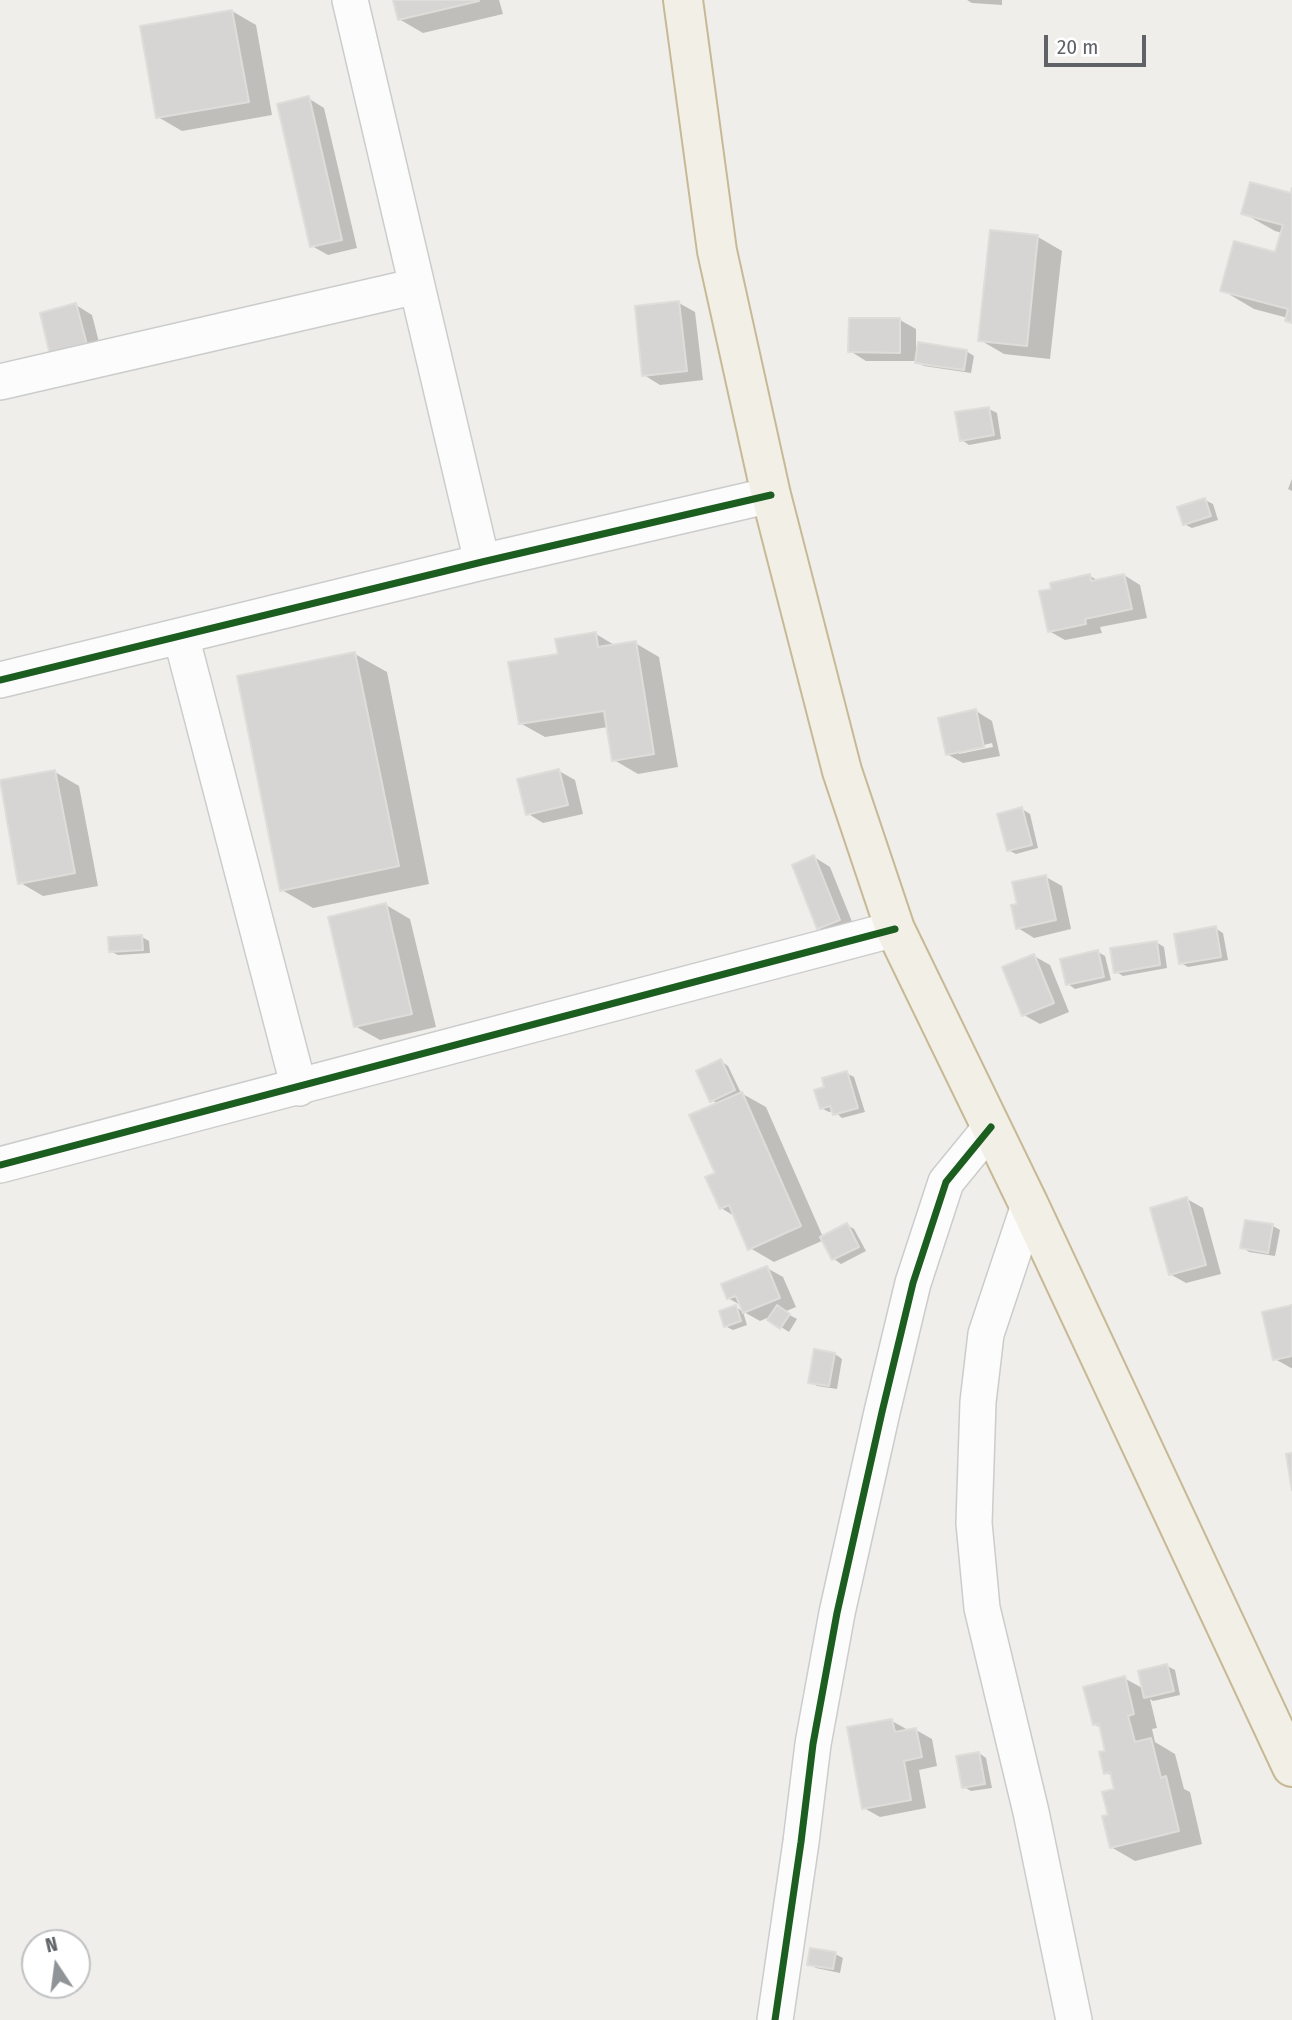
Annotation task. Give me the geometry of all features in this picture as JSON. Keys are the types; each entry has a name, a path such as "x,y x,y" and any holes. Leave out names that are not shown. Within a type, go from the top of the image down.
{"highway":[{"path":"683,0 718,251 771,495 842,771 895,929 1029,1205 1292,1767"}],"street":[{"path":"350,0 482,562"},
{"path":"0,382 417,286"},
{"path":"0,680 482,562 771,495"},
{"path":"181,636 299,1088"},
{"path":"0,1165 895,929"},
{"path":"775,2020 802,1842 813,1744 837,1613 894,1361 913,1283 946,1182 991,1127"},
{"path":"1029,1205 986,1334 978,1402 974,1523 982,1608 1031,1812 1074,2020"}],"building":[{"path":"393,0 479,0 479,1 398,20"},
{"path":"232,10 249,102 156,118 140,26"},
{"path":"309,96 342,240 310,247 277,104"},
{"path":"1250,182 1291,193 1292,188 1292,323 1285,321 1288,309 1220,291 1234,241 1275,252 1283,225 1241,214"},
{"path":"990,230 1038,235 1027,346 978,341"},
{"path":"679,301 687,371 642,376 635,306"},
{"path":"76,303 87,345 50,355 40,313"},
{"path":"849,318 900,318 900,353 848,352"},
{"path":"918,342 967,350 964,370 915,363"},
{"path":"989,407 994,435 960,441 955,412"},
{"path":"1205,498 1211,516 1183,525 1177,507"},
{"path":"1090,574 1091,581 1124,574 1132,609 1085,619 1086,624 1048,632 1039,591 1051,589 1050,583"},
{"path":"596,632 598,647 636,641 654,754 612,761 604,711 519,724 508,662 558,654 555,639"},
{"path":"355,652 399,866 280,891 237,676"},
{"path":"976,709 984,747 946,755 938,718"},
{"path":"559,769 568,805 526,815 517,779"},
{"path":"55,770 75,873 18,884 0,780"},
{"path":"1022,807 1032,845 1007,851 997,814"},
{"path":"814,855 840,920 817,929 792,865"},
{"path":"1046,875 1056,920 1016,929 1011,905 1017,904 1012,882"},
{"path":"386,903 412,1014 354,1027 328,917"},
{"path":"1216,926 1221,957 1179,964 1174,934"},
{"path":"142,935 143,950 109,952 108,937"},
{"path":"1157,941 1160,965 1114,973 1110,948"},
{"path":"1098,950 1104,977 1066,985 1060,959"},
{"path":"1034,954 1054,1003 1022,1016 1002,967"},
{"path":"721,1059 735,1090 710,1102 696,1071"},
{"path":"847,1071 858,1108 833,1115 830,1106 820,1109 814,1090 824,1087 822,1078"},
{"path":"742,1092 801,1226 748,1250 729,1205 720,1209 705,1177 715,1173 689,1115"},
{"path":"1187,1197 1206,1265 1169,1275 1150,1208"},
{"path":"1245,1220 1273,1224 1268,1253 1240,1248"},
{"path":"847,1223 859,1247 832,1260 820,1237"},
{"path":"767,1266 780,1298 743,1313 736,1296 727,1299 721,1284"},
{"path":"736,1305 741,1321 724,1327 719,1311"},
{"path":"777,1305 790,1314 780,1329 767,1320"},
{"path":"1292,1305 1292,1356 1273,1360 1262,1312"},
{"path":"814,1349 835,1353 829,1386 808,1383"},
{"path":"1292,1453 1292,1490 1286,1454"},
{"path":"1167,1664 1174,1691 1144,1698 1138,1671"},
{"path":"1125,1676 1134,1714 1128,1716 1135,1742 1151,1738 1161,1778 1166,1776 1179,1831 1110,1848 1102,1816 1108,1815 1102,1792 1114,1789 1110,1772 1104,1774 1099,1752 1105,1751 1099,1724 1093,1725 1083,1687"},
{"path":"892,1719 895,1732 916,1728 922,1757 904,1761 911,1800 862,1809 847,1727"},
{"path":"979,1752 985,1784 962,1788 956,1756"},
{"path":"810,1948 836,1952 833,1969 807,1965"}],"cycle path":[{"path":"0,680 482,562 771,495"},
{"path":"0,1165 895,929"},
{"path":"775,2020 813,1744 837,1613 913,1283 946,1182 991,1127"}]}
